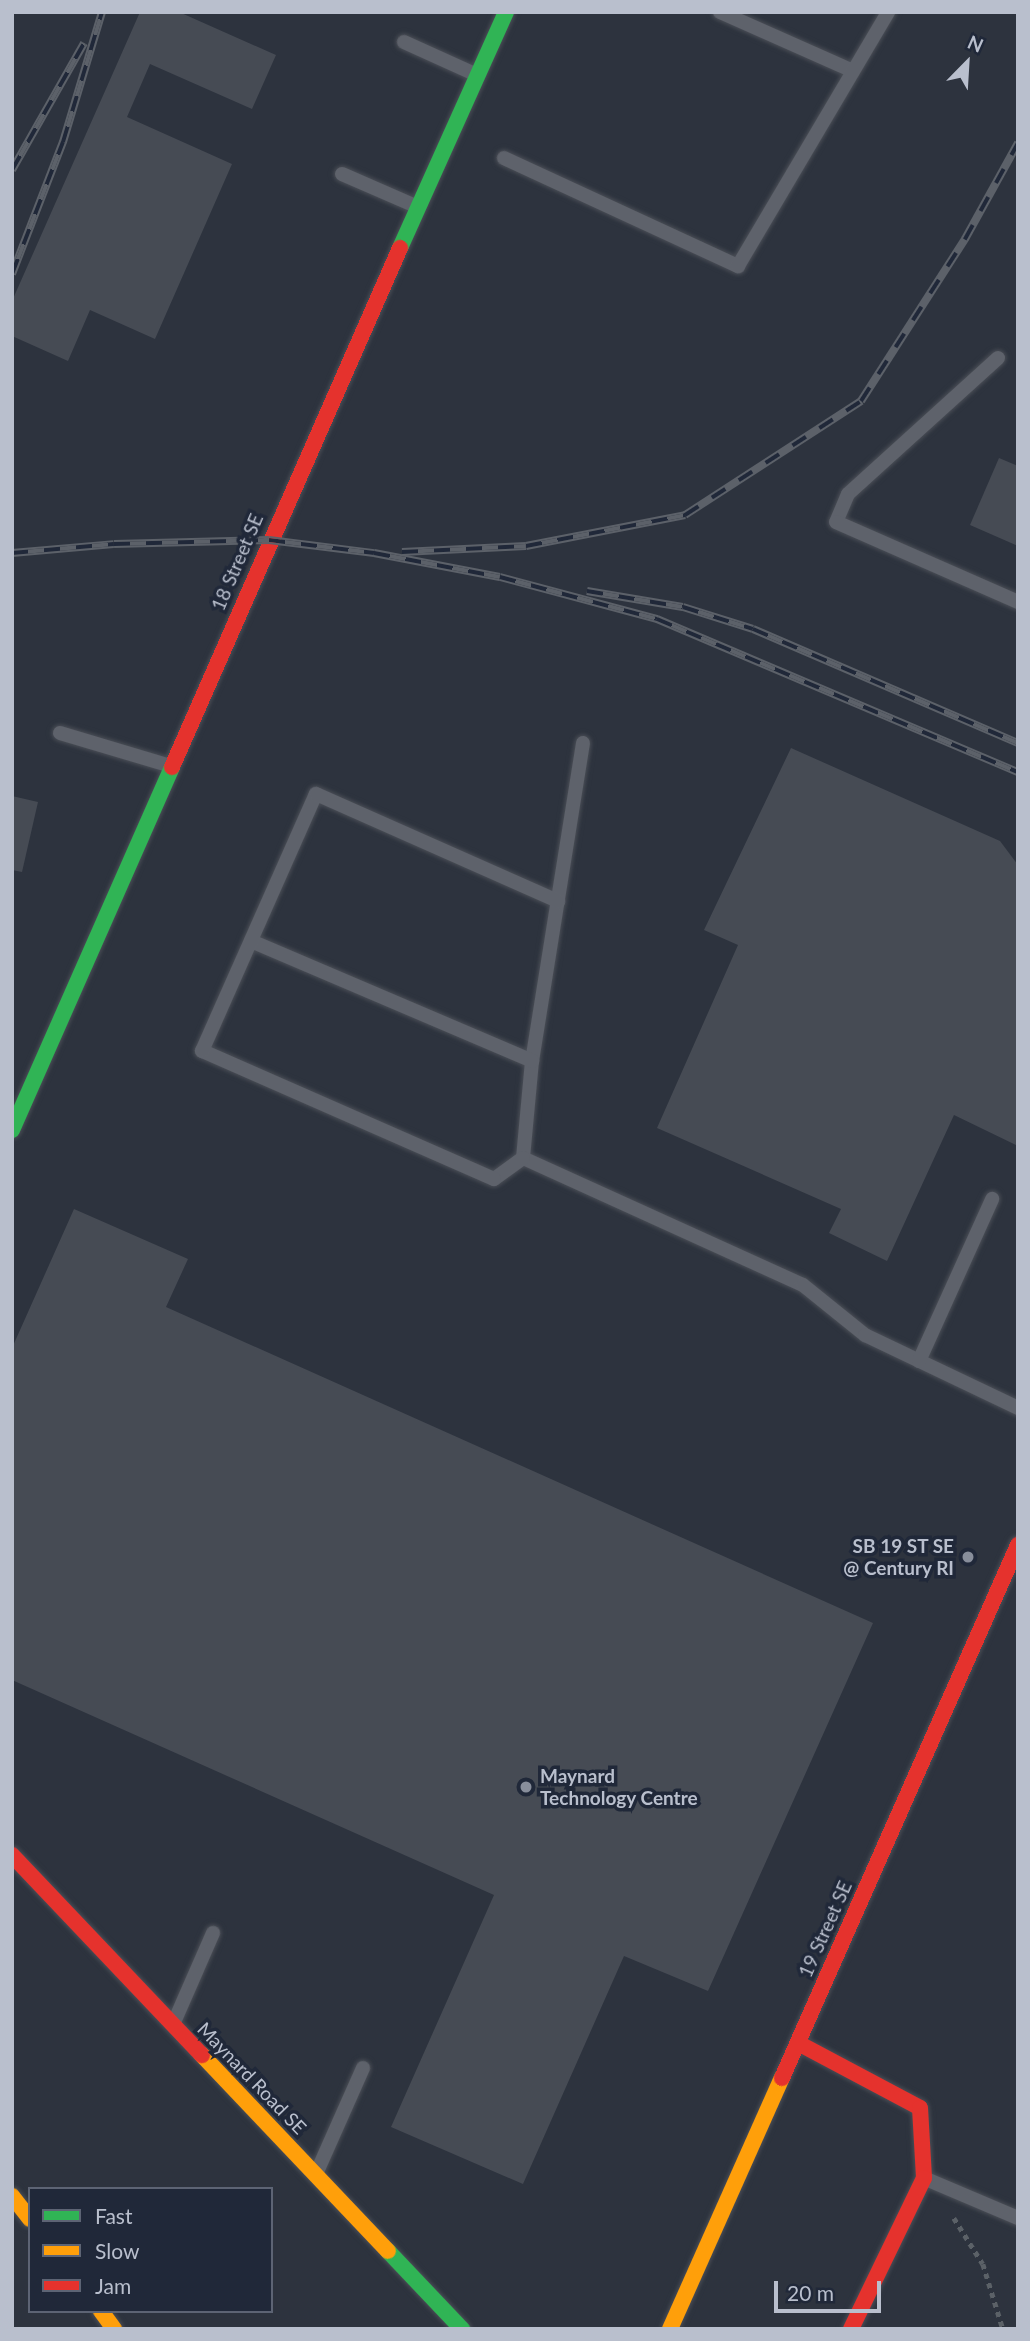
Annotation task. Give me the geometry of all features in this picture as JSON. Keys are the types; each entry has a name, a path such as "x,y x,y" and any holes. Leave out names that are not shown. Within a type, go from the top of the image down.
{"street":[{"name":"18 Street SE","path":"12,1130 17,1107 172,766 506,12"},
{"name":"19 Street SE","path":"670,2329 1018,1545"},
{"name":"Maynard Road SE","path":"12,1855 462,2329"},
{"path":"798,2043 857,2071 920,2108 924,2178 851,2329"},
{"path":"12,2196 28,2216"},
{"path":"102,2313 114,2329"}],"lane":[{"path":"720,12 853,71"},
{"path":"504,158 738,266 888,12"},
{"path":"404,42 478,75"},
{"path":"342,174 418,208"},
{"path":"998,358 848,494 836,522 1018,602"},
{"path":"60,733 172,766"},
{"path":"558,901 316,794 202,1051 494,1179 523,1158 532,1061 558,901 583,743"},
{"path":"251,941 532,1061"},
{"path":"523,1158 803,1285 865,1335 1018,1408"},
{"path":"919,1361 992,1199"},
{"path":"173,2025 213,1933"},
{"path":"316,2175 363,2068"},
{"path":"924,2178 1018,2218"}],"path":[{"path":"924,2178 983,2264 1003,2329"}],"building":[{"path":"140,12 179,12 276,55 252,109 150,64 127,117 232,164 155,339 90,310 68,361 12,336 12,301"},
{"path":"999,458 1018,466 1018,546 970,525"},
{"path":"791,748 1000,841 1018,865 1018,1146 954,1115 887,1261 829,1233 841,1209 657,1128 738,945 704,930"},
{"path":"12,796 38,802 22,872 12,870"},
{"name":"Maynard Technology Centre","path":"74,1209 188,1259 166,1307 873,1623 708,1991 624,1956 523,2184 391,2127 494,1895 12,1680 12,1348"}],"railway":[{"path":"12,274 63,142 102,12"},
{"path":"12,170 84,43"},
{"path":"402,552 526,546 685,515 861,401 965,239 1018,143"},
{"path":"12,553 114,544 269,540 374,553 500,577 657,619 1018,772"},
{"path":"587,591 683,607 753,629 1018,743"}],"traffic: fast":[{"path":"400,248 506,12"},
{"path":"12,1130 172,767"},
{"path":"388,2251 462,2329"}],"traffic: slow":[{"path":"202,2055 388,2251"},
{"path":"670,2329 782,2078"},
{"path":"12,2196 28,2216"},
{"path":"102,2313 114,2329"}],"traffic: jam":[{"path":"172,767 400,248"},
{"path":"782,2078 1018,1545"},
{"path":"12,1855 202,2055"},
{"path":"798,2043 920,2108 924,2178 851,2329"}],"place":[{"name":"SB 19 ST SE @ Century RI","path":"968,1557"},
{"name":"Maynard Technology Centre","path":"526,1787"}]}
